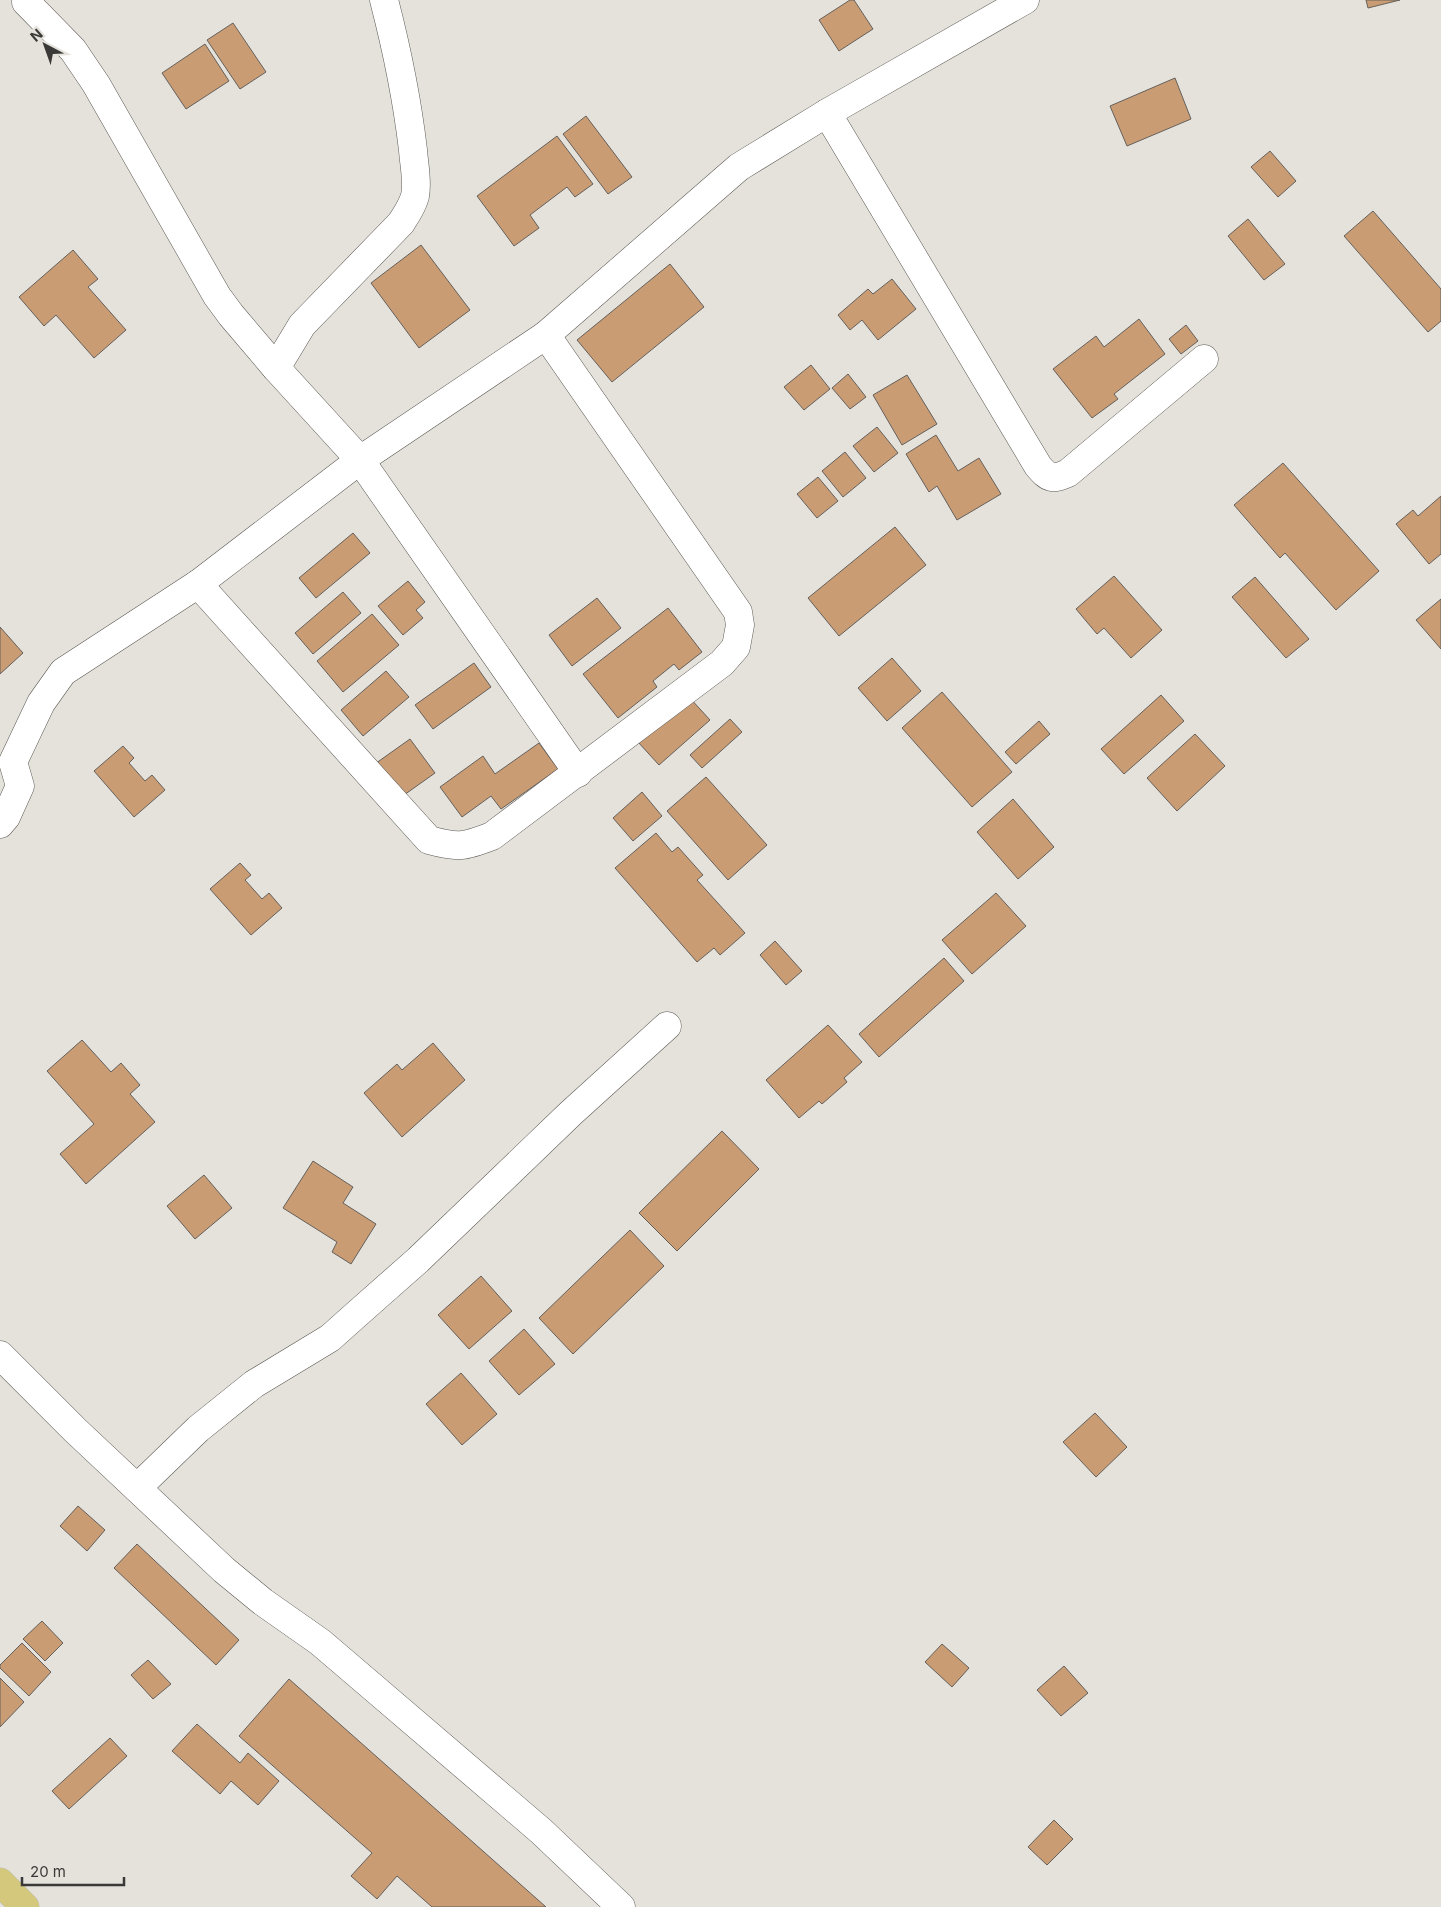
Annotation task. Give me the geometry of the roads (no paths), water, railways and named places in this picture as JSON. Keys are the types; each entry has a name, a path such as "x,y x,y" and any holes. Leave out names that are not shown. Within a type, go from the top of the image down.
{"main road":[{"path":"0,1882 25,1907"}],"street":[{"path":"276,368 302,325 401,223 410,210 415,196 416,180 408,107 397,51 384,0"},
{"path":"0,824 6,817 20,786 6,756 63,672 198,584 360,460 546,335 739,167 827,113 1025,0"},
{"path":"26,2 72,50 84,66 217,296 231,316 360,460 578,774"},
{"path":"827,113 1038,466 1046,476 1056,478 1068,473 1204,359"},
{"path":"198,584 429,840 449,846 467,846 492,836 578,774 722,662 736,647 740,625 738,612 546,335"},
{"path":"137,1488 198,1429 254,1384 330,1338 351,1320 418,1260 571,1113 667,1026"},
{"path":"0,1355 224,1570 263,1602 320,1642 541,1831 621,1907"}]}
